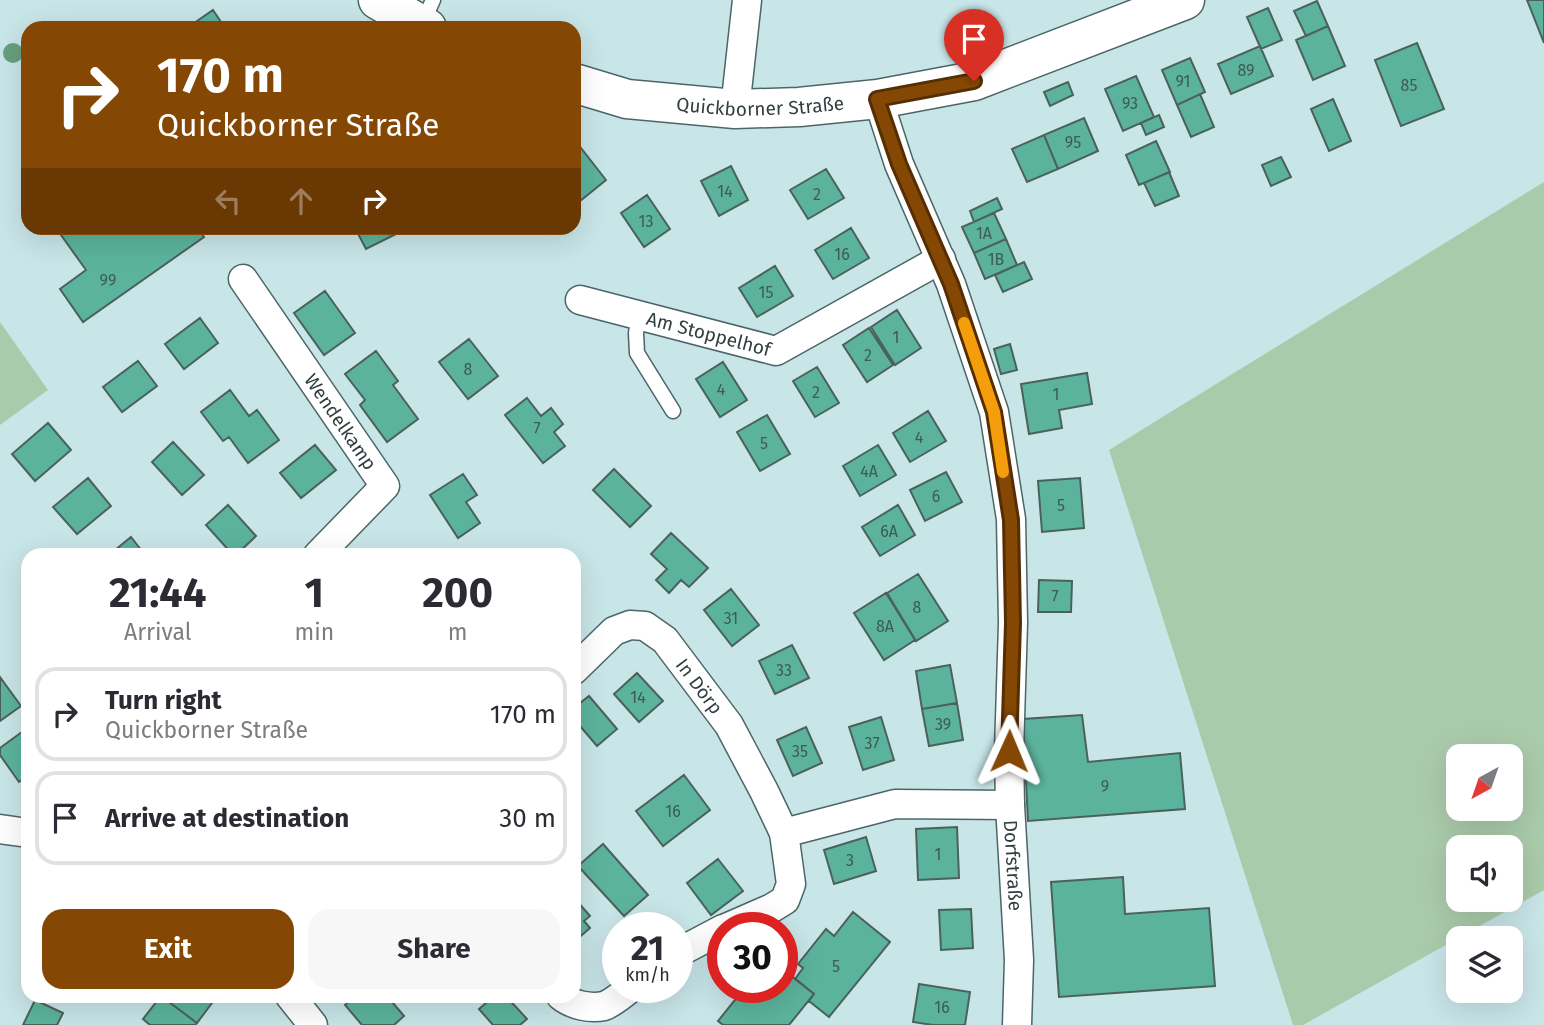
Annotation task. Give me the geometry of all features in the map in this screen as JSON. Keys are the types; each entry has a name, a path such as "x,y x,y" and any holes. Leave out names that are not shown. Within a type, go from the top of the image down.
{"main road":[{"path":"378,0 427,18"},
{"name":"Quickborner Straße","path":"581,85 627,99 735,109 799,107 877,99 974,81 1185,0"}],"street":[{"path":"735,109 747,0"},
{"name":"Dorfstraße","path":"877,99 899,164 951,284 994,412 1011,520 1013,623 1009,751 1019,960 1017,1025"},
{"name":"Am Stoppelhof","path":"580,300 776,351 941,258"},
{"name":"Wendelkamp","path":"243,279 384,486 325,548"},
{"name":"In Dörp","path":"581,663 614,631 630,625 645,626 665,640 729,725 784,833 790,884 785,900 762,912"},
{"path":"784,833 895,804 1010,805"},
{"path":"0,829 21,832"},
{"path":"296,1003 313,1025"},
{"path":"572,1003 587,1007 605,1006 609,1003"}],"lane":[{"path":"639,315 636,333 638,353 673,411"}],"green space":[{"path":"1544,182 1544,890 1523,902 1523,835 1446,835 1446,912 1505,912 1480,926 1446,926 1446,945 1303,1025 1293,1025 1109,450"},
{"path":"0,322 48,390 0,425"}],"building":[{"path":"1527,0 1544,0 1544,43"},
{"path":"1317,1 1328,26 1306,36 1294,11"},
{"path":"1268,8 1282,40 1261,49 1247,17"},
{"path":"213,10 220,21 197,21"},
{"path":"1328,26 1345,66 1313,80 1296,40"},
{"path":"1417,43 1444,109 1401,126 1375,60"},
{"path":"1260,46 1273,76 1231,94 1218,64"},
{"path":"1190,58 1205,92 1177,105 1162,70"},
{"path":"1136,76 1154,117 1123,131 1105,89"},
{"path":"1068,82 1073,95 1050,106 1044,92"},
{"path":"1200,94 1214,127 1191,137 1177,105"},
{"path":"1333,99 1351,141 1329,151 1311,109"},
{"path":"1159,115 1164,127 1146,135 1141,123"},
{"path":"1084,118 1098,151 1058,169 1044,135"},
{"path":"1044,135 1058,169 1027,182 1012,149"},
{"path":"1156,141 1170,172 1139,185 1126,155"},
{"path":"581,148 606,180 581,200"},
{"path":"1281,157 1291,177 1271,186 1262,165"},
{"path":"731,166 748,200 719,216 701,181"},
{"path":"826,169 844,198 808,219 790,190"},
{"path":"1169,172 1179,196 1155,206 1144,183"},
{"path":"647,195 670,229 644,247 621,213"},
{"path":"997,198 1002,209 974,222 970,211"},
{"path":"994,213 1006,239 974,253 962,227"},
{"path":"851,228 869,258 833,279 815,250"},
{"path":"61,235 204,237 83,322 60,289 86,270"},
{"path":"359,235 394,235 366,249"},
{"path":"1006,239 1017,265 985,279 974,253"},
{"path":"1024,262 1032,279 1003,292 995,275"},
{"path":"775,266 793,296 757,317 739,288"},
{"path":"325,291 355,333 324,355 294,313"},
{"path":"897,310 921,348 895,365 871,327"},
{"path":"200,318 218,343 184,369 165,344"},
{"path":"869,328 893,365 867,382 843,345"},
{"path":"469,339 498,376 468,399 439,362"},
{"path":"1010,344 1017,370 1001,374 994,349"},
{"path":"376,351 398,381 393,385 418,419 387,442 360,405 365,400 345,374"},
{"path":"138,361 157,386 122,412 103,387"},
{"path":"723,362 747,400 720,417 696,379"},
{"path":"817,367 839,403 815,417 793,381"},
{"path":"1087,373 1092,404 1059,410 1062,428 1029,434 1021,384"},
{"path":"230,390 249,416 257,410 279,440 248,463 229,437 223,441 201,412"},
{"path":"527,398 541,416 551,408 563,424 554,432 565,446 543,463 505,415"},
{"path":"928,411 946,441 910,462 893,433"},
{"path":"767,415 790,454 760,471 737,432"},
{"path":"48,423 71,450 35,481 12,454"},
{"path":"173,442 204,475 182,495 152,462"},
{"path":"315,445 336,470 301,498 280,473"},
{"path":"878,445 896,475 860,496 843,466"},
{"path":"614,469 651,506 630,527 593,490"},
{"path":"946,472 962,502 925,521 910,490"},
{"path":"463,474 477,495 466,502 480,523 458,538 430,495"},
{"path":"88,478 111,506 77,534 53,507"},
{"path":"1080,478 1084,528 1042,532 1038,481"},
{"path":"228,505 256,536 243,548 227,548 206,525"},
{"path":"898,505 915,535 880,556 862,527"},
{"path":"671,533 708,568 689,587 681,580 669,593 656,580 667,569 651,554"},
{"path":"131,537 140,548 118,548"},
{"path":"918,574 948,621 916,641 887,593"},
{"path":"1039,580 1072,581 1071,612 1038,612"},
{"path":"731,589 759,625 732,646 704,610"},
{"path":"886,593 915,640 884,660 854,613"},
{"path":"792,645 809,678 775,694 759,661"},
{"path":"950,665 957,703 922,709 916,671"},
{"path":"637,673 663,701 639,722 614,694"},
{"path":"0,677 21,706 0,721"},
{"path":"589,696 617,729 597,746 581,727 581,702"},
{"path":"957,703 963,740 929,746 922,709"},
{"path":"1082,715 1088,762 1180,753 1185,809 1028,821 1023,719"},
{"path":"881,717 894,760 863,770 849,727"},
{"path":"806,727 822,763 793,776 777,740"},
{"path":"21,733 19,782 0,755 0,748"},
{"path":"684,775 710,810 663,846 636,811"},
{"path":"957,827 959,878 918,880 916,829"},
{"path":"866,837 876,871 834,884 824,850"},
{"path":"603,844 648,895 629,912 620,912 581,869 581,863"},
{"path":"718,859 743,891 715,912 709,912 687,883"},
{"path":"1123,877 1125,914 1209,908 1215,986 1059,997 1051,882"},
{"path":"581,906 590,916 584,921 590,928 581,936"},
{"path":"971,909 973,948 941,950 939,910"},
{"path":"853,912 890,942 829,1017 809,1001 814,994 798,981 798,975 803,968 798,964 826,929 834,936"},
{"path":"798,981 814,994 789,1025 723,1025 718,1021 733,1003 798,1003"},
{"path":"919,984 970,992 965,1025 913,1022"},
{"path":"34,1003 41,1003 63,1013 57,1025 23,1025"},
{"path":"156,1003 170,1003 197,1023 150,1025 143,1019"},
{"path":"170,1003 212,1003 197,1023"},
{"path":"393,1003 404,1016 394,1025 362,1025 345,1005"},
{"path":"486,1003 512,1003 527,1019 520,1025 493,1025 479,1009"}],"slow traffic":[{"path":"964,323 994,412 1003,472"}],"route":[{"path":"974,81 877,99 899,164 951,284 994,412 1011,520 1013,623 1009,751"}]}
